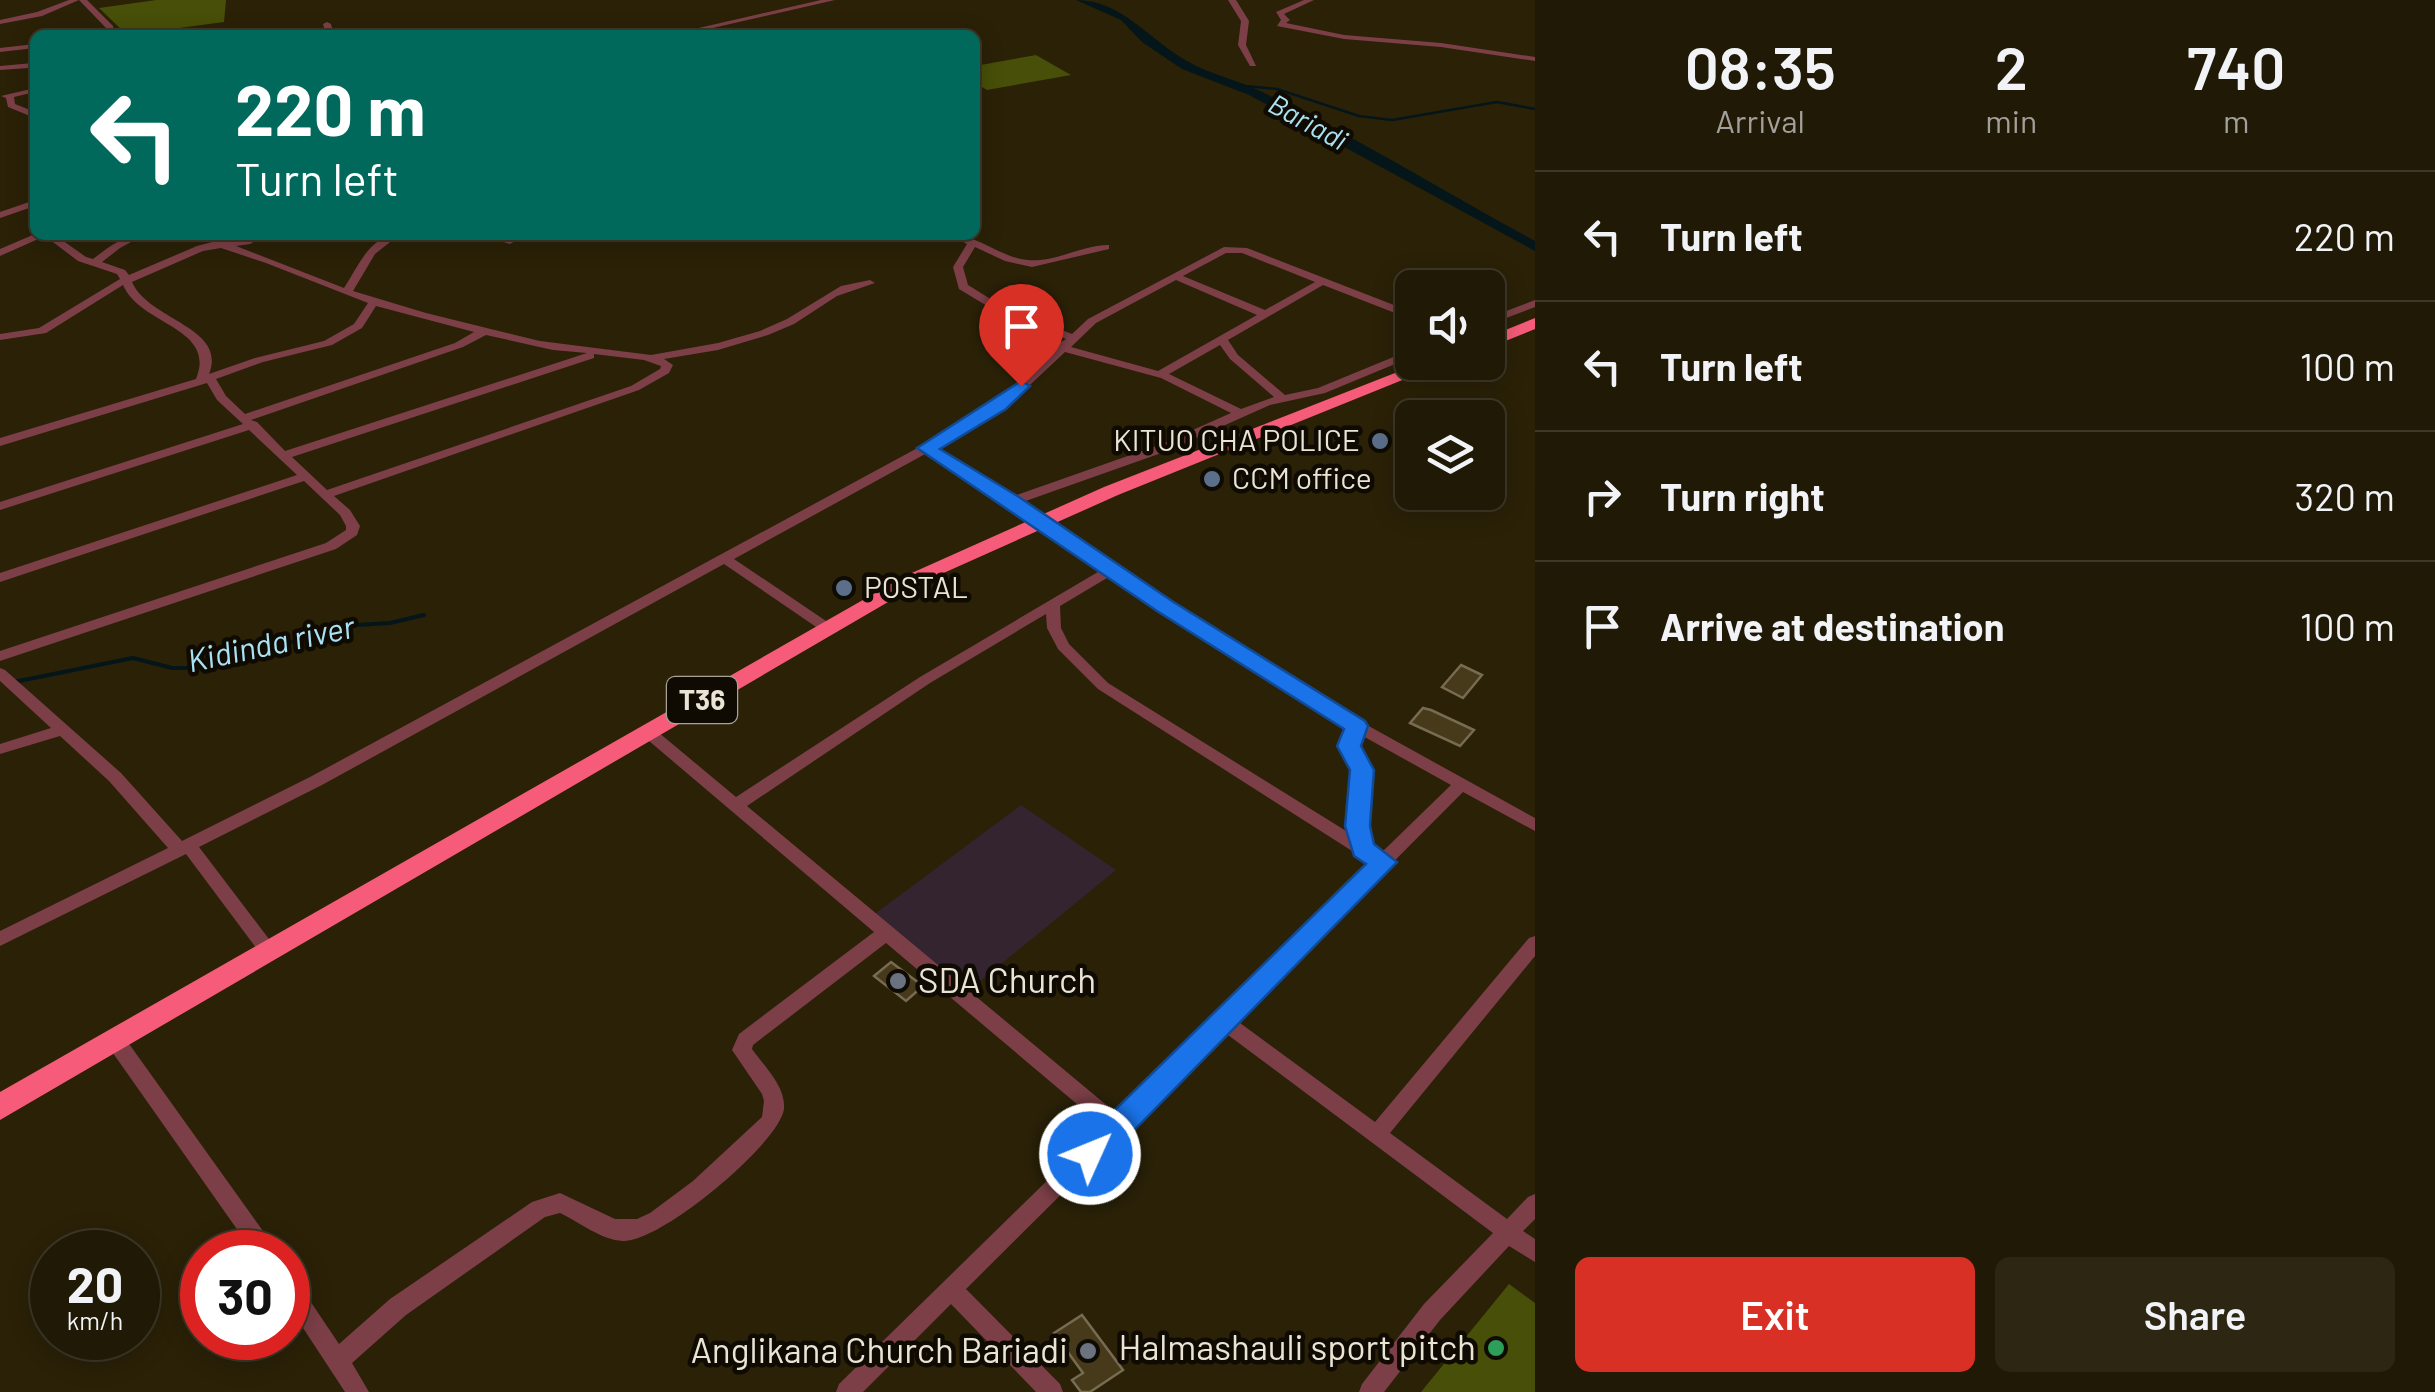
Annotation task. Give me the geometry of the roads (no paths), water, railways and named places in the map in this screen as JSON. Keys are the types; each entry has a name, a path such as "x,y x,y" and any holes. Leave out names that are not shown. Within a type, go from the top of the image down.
{"highway":[{"path":"1505,336 1535,323"},
{"name":"T36","path":"0,1106 912,580 1042,521 1395,379"}],"street":[{"path":"0,22 74,0"},
{"path":"84,0 110,30"},
{"path":"695,30 831,0"},
{"path":"1232,0 1245,21 1242,45 1253,64"},
{"path":"1310,0 1280,14 1286,20 1280,24 1344,37 1441,45 1535,59"},
{"path":"327,24 329,30"},
{"path":"0,50 30,47"},
{"path":"0,68 30,65"},
{"path":"10,95 11,105 30,113"},
{"path":"0,216 30,205"},
{"path":"0,253 30,239"},
{"path":"56,240 74,254 114,268 128,280 133,297 195,336 204,346 209,364 206,380"},
{"path":"95,263 129,240"},
{"path":"0,337 42,331 128,280 216,244 251,240"},
{"path":"347,292 369,251 386,240"},
{"path":"506,240 510,241"},
{"path":"965,240 1032,264 1105,247"},
{"path":"216,244 291,266 347,292 546,346 599,354 653,357 711,349 791,322 848,285 870,283"},
{"path":"972,244 958,267 963,288 1066,342 1159,375 1240,413"},
{"path":"0,245 16,245"},
{"path":"0,939 366,754 927,448 1010,398 1066,342 1120,304 1232,249 1395,310"},
{"path":"1177,277 1267,314"},
{"path":"1159,375 1323,282"},
{"path":"0,442 346,336 367,316 375,300"},
{"path":"1505,315 1535,302"},
{"path":"0,506 459,346 486,330"},
{"path":"1223,341 1234,356 1282,398"},
{"path":"1200,353 1234,356"},
{"path":"286,455 460,395 599,354"},
{"path":"326,494 635,388 668,369 663,361 653,357"},
{"path":"1012,501 1163,448 1240,413 1282,398 1321,391 1395,360"},
{"path":"0,656 79,633 347,538 353,526 326,494 206,380"},
{"path":"927,448 1357,726 1535,825"},
{"path":"0,578 307,476"},
{"path":"725,558 827,628"},
{"path":"734,806 1052,603 1111,570"},
{"path":"1052,603 1054,628 1064,646 1103,686 1384,862"},
{"path":"0,674 185,847 269,952"},
{"path":"1357,726 1349,746 1362,770 1356,818 1362,849"},
{"path":"0,749 63,730"},
{"path":"647,731 1118,1127"},
{"path":"846,1392 1461,785"},
{"path":"337,1361 398,1307 539,1209 560,1203 622,1231 637,1230 680,1202 770,1122 776,1109 775,1094 742,1050 746,1040 886,932"},
{"path":"1377,1134 1535,944"},
{"path":"1223,1021 1535,1252"},
{"path":"115,1040 249,1230"},
{"path":"1370,1392 1432,1312 1535,1204"},
{"path":"952,1290 1052,1392"},
{"path":"310,1320 358,1392"}],"waterway":[{"name":"Bariadi","path":"1081,0 1125,18 1146,40 1186,66 1253,92 1535,247"},
{"path":"1234,85 1277,89 1359,116 1392,120 1497,102 1535,109"},
{"name":"Kidinda river","path":"14,682 133,658 172,668 192,668 269,643 286,644 340,626 390,623 424,615"}],"place":[{"name":"KITUO CHA POLICE","path":"1380,441"},
{"name":"CCM office","path":"1212,479"},
{"name":"POSTAL","path":"844,588"},
{"name":"SDA Church","path":"898,981"},
{"name":"Halmashauli sport pitch","path":"1496,1348"},
{"name":"Anglikana Church Bariadi","path":"1088,1351"}]}
